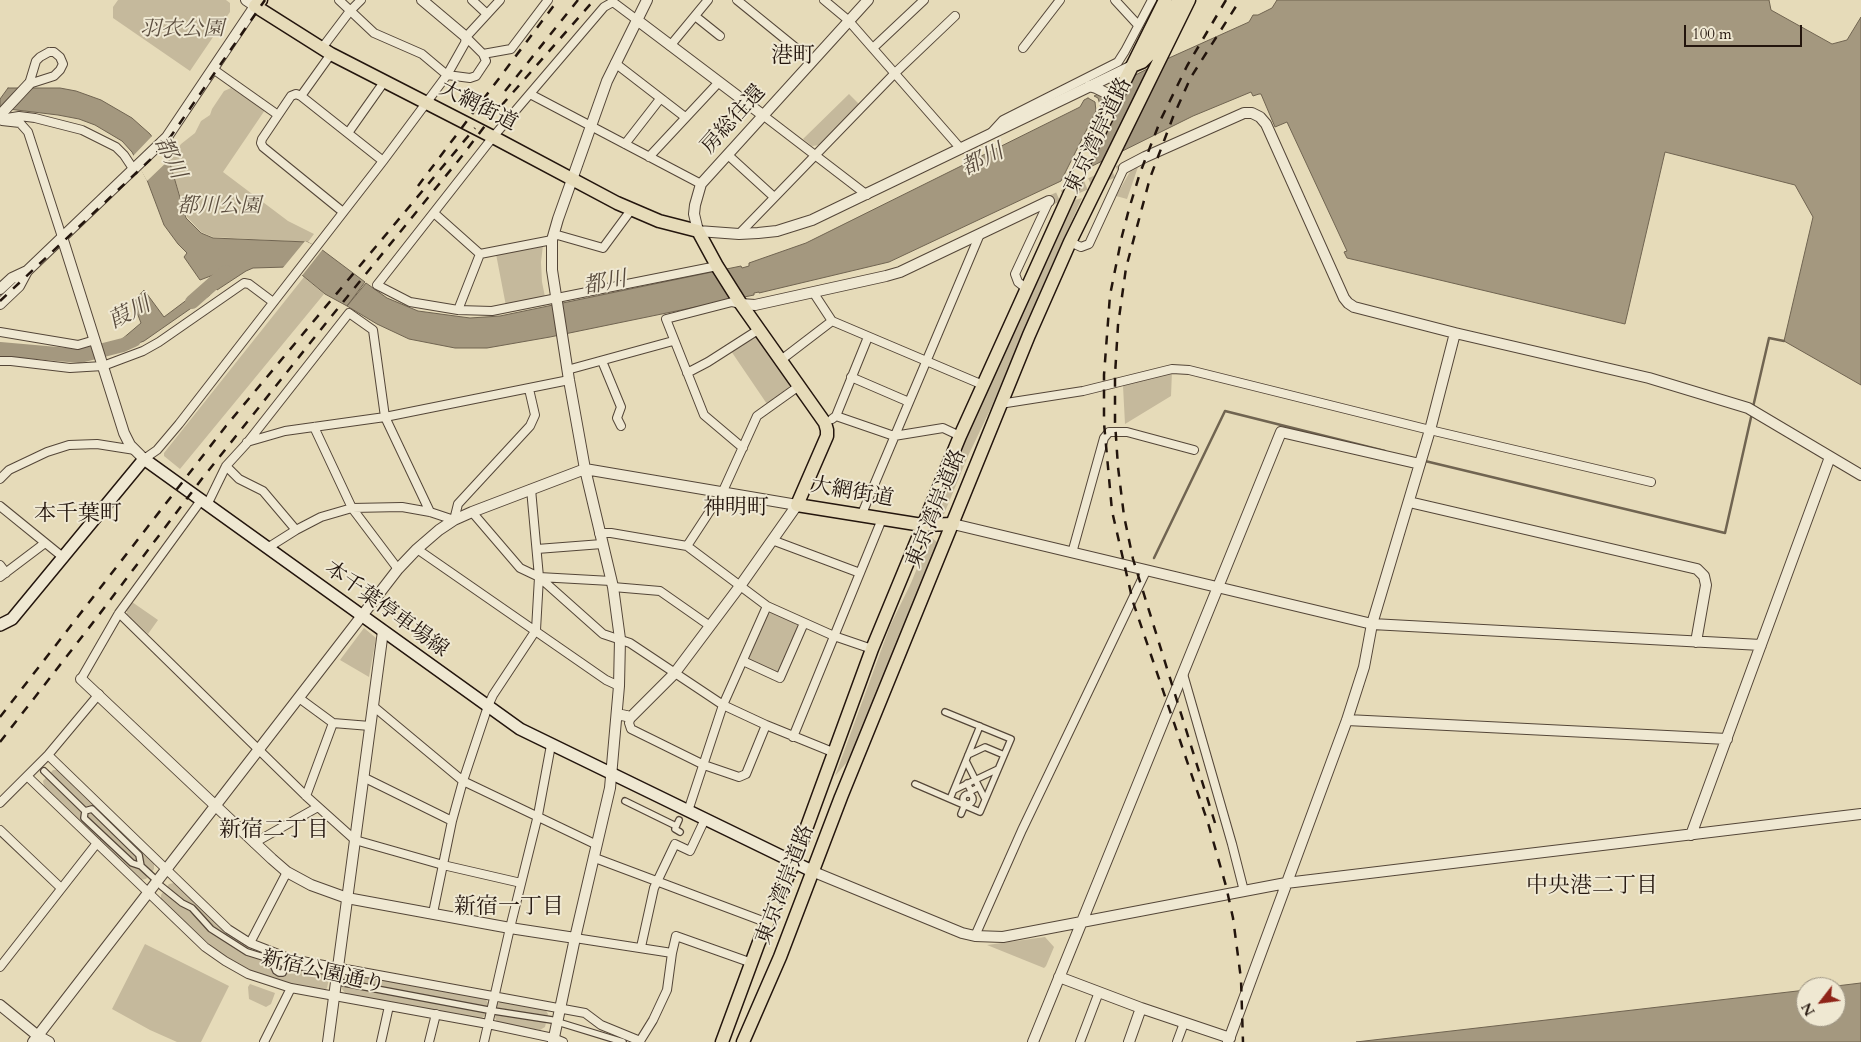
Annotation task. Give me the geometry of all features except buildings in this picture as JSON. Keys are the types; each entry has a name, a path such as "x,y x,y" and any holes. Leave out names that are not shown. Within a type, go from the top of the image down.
{"main road":[{"name":"東京湾岸道路","path":"722,1042 794,862 872,650 960,436 1080,171 1165,0"},
{"path":"1132,66 1142,62 1152,52 1178,0"},
{"name":"東京湾岸道路","path":"745,1041 814,872 844,789 953,524 1000,404 1070,242 1189,0"},
{"name":"大網街道","path":"254,2 326,51 493,136 631,210 659,221 698,231"},
{"path":"698,231 717,266 758,330 799,386 831,419"},
{"name":"大網街道","path":"831,419 827,436 797,505 922,526 953,524"},
{"path":"0,625 12,619 144,459"},
{"name":"本千葉停車場線","path":"144,459 520,729 814,872"}],"street":[{"path":"339,0 374,33 422,54 447,75 470,78 476,76 486,62 483,54 422,0"},
{"path":"300,96 350,11 361,0"},
{"path":"472,0 487,14"},
{"path":"1,116 20,124 28,132 124,433 130,445 144,459 157,450 173,431 274,302 427,103 447,75 465,43 466,37 500,0"},
{"path":"483,54 511,49 548,0"},
{"path":"556,1041 560,1008 595,858 612,774 619,686 620,639 612,584 585,469 562,342 552,270 553,237 615,64 647,0"},
{"path":"670,46 708,0"},
{"path":"737,0 812,61"},
{"path":"824,0 848,20 961,149"},
{"name":"房総往還","path":"698,231 694,214 701,184 868,0"},
{"path":"873,48 924,0"},
{"path":"1115,0 1138,25"},
{"path":"987,137 1002,120 1118,62 1152,0"},
{"path":"1022,48 1057,1"},
{"path":"0,304 19,286 27,271 167,137 254,2"},
{"path":"717,266 492,311 458,310 410,302 377,285 493,136 609,4 613,2 867,195"},
{"path":"695,16 720,36"},
{"path":"739,234 895,73 955,16"},
{"path":"1,116 29,84 36,61 49,52 58,54 63,64 57,74 29,84"},
{"path":"615,64 686,117"},
{"path":"698,231 739,234 777,231 794,227 867,195 1132,66"},
{"path":"212,69 278,115"},
{"path":"348,133 384,82"},
{"path":"649,157 719,82"},
{"path":"1089,86 1106,93 1109,112"},
{"path":"343,212 263,147 261,143 291,96 296,94 300,96 383,161"},
{"path":"530,94 701,184"},
{"path":"625,144 660,99"},
{"path":"1070,242 1081,247 1089,244 1124,168 1144,157 1244,113 1252,113 1260,117 1266,124 1344,298 1348,303 1455,332 1649,378 1753,410 1861,475"},
{"path":"1,116 35,118 82,130 116,147 124,154 134,170"},
{"path":"728,155 774,197"},
{"path":"1027,289 1018,282 1016,274 1049,200"},
{"path":"743,448 704,415 666,320 732,302 755,305 900,272 1049,200"},
{"path":"480,254 553,237 603,248 631,210"},
{"path":"434,213 480,254"},
{"path":"861,516 980,234"},
{"path":"458,310 480,254"},
{"path":"0,289 12,278 27,271"},
{"path":"0,361 70,368 143,351 244,283 249,284 274,302"},
{"path":"813,292 832,322 983,385"},
{"path":"430,512 385,417 374,330 349,313 247,443 226,466 205,501 119,613 81,678 254,843 287,872 311,885 347,898 510,928 672,952 676,936 752,963"},
{"path":"781,360 832,322"},
{"path":"687,373 758,330"},
{"path":"0,332 78,344 96,343"},
{"path":"1059,977 1229,1040 1347,720 1364,667 1372,624 1410,502 1455,332"},
{"path":"868,337 831,419 894,436 943,428 960,436"},
{"path":"247,443 285,431 385,417 529,388 602,361 673,341"},
{"path":"602,361 621,407 617,418 621,426"},
{"path":"1000,404 1083,391 1172,369 1189,370 1430,430 1651,482"},
{"path":"851,377 909,402"},
{"path":"687,546 722,491 758,416 799,386"},
{"path":"454,520 458,504 530,426 535,415 529,388"},
{"path":"314,427 352,508 398,569"},
{"path":"1072,552 1104,438 1109,432 1128,432 1194,450"},
{"path":"1032,1042 1281,432 1421,461"},
{"path":"0,479 9,470 69,444 97,444 135,450"},
{"path":"1691,835 1830,457"},
{"path":"226,466 239,479 264,491 296,530"},
{"path":"35,1039 398,569 417,549 454,520 472,512 585,469 797,505 740,586 674,674 630,717 629,723 631,729 704,765 740,776 746,774 766,725"},
{"path":"433,913 452,821 488,706 493,695 536,630 539,577 531,489"},
{"path":"1410,502 1697,569 1704,576 1706,585 1696,642"},
{"path":"0,506 64,558"},
{"path":"269,547 321,517 352,508 402,507 430,512 454,520"},
{"path":"472,512 520,568 539,577 603,634 630,643 723,705 835,754"},
{"path":"793,737 882,519"},
{"path":"953,524 1372,624 1761,646"},
{"path":"599,533 611,533 687,546 767,606 834,636 872,650"},
{"path":"772,540 860,573"},
{"path":"0,565 3,575 45,543"},
{"path":"536,549 602,544"},
{"path":"417,549 606,680 619,686"},
{"path":"975,936 1022,830 1146,571"},
{"path":"539,577 660,591 710,626"},
{"path":"688,811 723,705 767,606"},
{"path":"119,613 306,796 355,840 443,865 521,883"},
{"path":"743,661 780,678 804,623"},
{"path":"328,1042 334,996 334,970 347,898 383,631"},
{"path":"1183,674 1244,891"},
{"path":"0,803 48,755 98,694"},
{"path":"299,698 332,723 370,726"},
{"path":"373,706 463,781 538,815 597,845"},
{"path":"916,784 980,812 1011,739 946,712"},
{"path":"617,714 630,717"},
{"path":"1347,720 1727,739"},
{"path":"306,796 332,723"},
{"path":"950,799 980,726"},
{"path":"484,1042 538,815 552,745"},
{"path":"967,758 985,747 1004,755"},
{"name":"新宿公園通り","path":"48,755 228,929 250,943 290,959 334,970 585,1013 601,1025 640,1041 667,990 672,952"},
{"path":"967,758 985,800"},
{"path":"954,790 998,768"},
{"path":"44,771 85,811"},
{"name":"新宿公園通り","path":"27,776 205,947 248,974 291,988 488,1024 556,1041"},
{"path":"363,778 452,821"},
{"path":"961,814 965,805 970,804 973,798 967,783"},
{"path":"971,793 979,788"},
{"path":"625,801 678,823 675,829 680,832"},
{"path":"254,843 318,807"},
{"path":"85,811 92,809 139,855 140,866"},
{"path":"85,811 84,818 132,864 140,866 154,878"},
{"path":"814,872 946,927 975,936 1003,937 1286,883 1691,835 1860,812"},
{"path":"641,947 654,888 674,844 690,852 705,819"},
{"path":"0,830 61,888"},
{"path":"0,967 96,843"},
{"path":"595,858 768,923"},
{"path":"250,943 287,872"},
{"path":"161,886 182,903 192,908 211,930 247,952 286,964 334,970"},
{"path":"271,960 276,971 283,973"},
{"path":"281,981 286,964"},
{"path":"339,982 552,1020"},
{"path":"264,1042 291,988"},
{"path":"1080,1042 1099,992"},
{"path":"0,1004 35,1039 50,1042"},
{"path":"381,1042 389,1006"},
{"path":"1128,1042 1141,1008"},
{"path":"429,1042 436,1014"},
{"path":"561,1023 622,1042"},
{"path":"1177,1042 1184,1023"}],"green space":[{"name":"羽衣公園","path":"118,0 226,0 230,3 230,12 190,71 113,18 113,7"},
{"name":"都川公園","path":"231,88 265,110 223,172 288,221 314,234 308,242 213,237 201,232 187,217 169,161 181,144 195,133 201,121 210,115 224,91"},
{"path":"849,94 860,105 820,145 812,146 803,139"},
{"path":"1139,164 1127,199 1116,196 1131,170"},
{"path":"1082,198 944,514 940,515 943,494 962,447 1075,200"},
{"path":"543,245 541,262 545,297 506,306 496,254"},
{"path":"304,277 324,294 180,469 164,456 164,453"},
{"path":"756,335 790,382 789,387 767,404 731,351"},
{"path":"1172,371 1171,396 1125,424 1123,386"},
{"path":"932,538 937,542 885,674 854,748 847,762 835,776 890,626 911,583 929,539"},
{"path":"132,602 158,620 148,634 127,614 127,610"},
{"path":"772,612 798,623 800,627 780,672 777,674 748,661 767,615"},
{"path":"364,628 376,638 369,677 340,660"},
{"path":"53,770 59,770 154,863 154,869 146,879 140,880 44,786 43,781"},
{"path":"174,883 227,932 247,945 291,962 330,973 327,988 324,991 283,983 249,971 217,951 161,900 161,895 169,884"},
{"path":"1045,937 1054,947 1044,968 987,945"},
{"path":"145,944 229,986 201,1042 177,1042 150,1030 112,1009"},
{"path":"348,973 485,998 488,1003 485,1016 480,1019 346,994 342,989 344,976"},
{"path":"250,984 275,993 271,1004 266,1007 249,999 248,987"},
{"path":"502,1001 545,1009 548,1014 545,1027 540,1030 498,1023 495,1018 497,1004"}],"water":[{"path":"1277,0 1769,0 1771,10 1832,44 1847,40 1861,17 1861,385 1784,341 1813,217 1795,185 1665,152 1625,324 1347,258 1344,252 1347,251 1287,122 1275,127 1261,94 1253,96 1251,92 1193,116 1066,179 1101,108 1098,98 1094,96 1169,58 1249,22 1253,15 1258,15 1272,8"},
{"path":"8,88 60,88 76,91 101,100 132,118 150,134 169,160 186,218 201,233 213,238 307,242 321,249 365,282 347,306 325,294 302,275 287,267 253,268 217,290 211,282 225,272 200,280 184,257 187,253 164,225 147,180 132,152 122,141 95,125 79,119 0,108 0,99"},
{"name":"都川","path":"1088,98 1095,102 1096,111 1061,181 889,262 754,293 754,295 487,348 455,348 409,339 377,324 347,306 366,283 387,298 418,311 470,318 500,316 741,266 742,268 749,266 749,263 806,243 1080,107 1084,100"},
{"path":"204,287 210,295 144,341 118,351 115,342 121,340 141,323 134,305 136,299 144,290 164,317"},
{"path":"1861,983 1861,1042 1356,1042 1796,991 1796,1027 1846,1027 1846,985"}],"pier":[{"path":"153,135 169,160 147,181 133,156"},
{"path":"305,241 323,249 301,277 291,271 282,269"}],"waterway":[{"name":"葭川","path":"192,302 226,272"},
{"path":"1753,407 1769,338 1784,341"},
{"name":"葭川","path":"0,349 80,356 123,345 134,340"},
{"path":"1154,558 1225,411 1385,451"},
{"path":"1425,461 1725,533 1752,413"}],"tunnel":[{"path":"1049,201 1124,168"}],"railway":[{"path":"0,301 153,157 171,136 265,0"},
{"path":"418,186 558,0"},
{"path":"505,91 578,0"},
{"path":"0,742 201,480 330,318 494,114 594,0"},
{"path":"1226,0 1187,66 1161,119 1140,173 1129,209 1110,295 1104,375 1104,423 1112,511 1133,602 1208,823 1226,886 1233,918 1241,979 1243,1042"},
{"path":"1215,823 1133,559 1124,516 1118,467 1115,422 1115,375 1118,325 1126,268 1150,178 1173,117 1191,77 1240,0"},
{"path":"0,717 226,426 475,128"}],"district":[{"name":"港町","path":"793,57"},
{"name":"神明町","path":"736,509"},
{"name":"本千葉町","path":"78,515"},
{"name":"新宿二丁目","path":"274,831"},
{"name":"中央港二丁目","path":"1592,887"},
{"name":"新宿一丁目","path":"509,908"}]}
